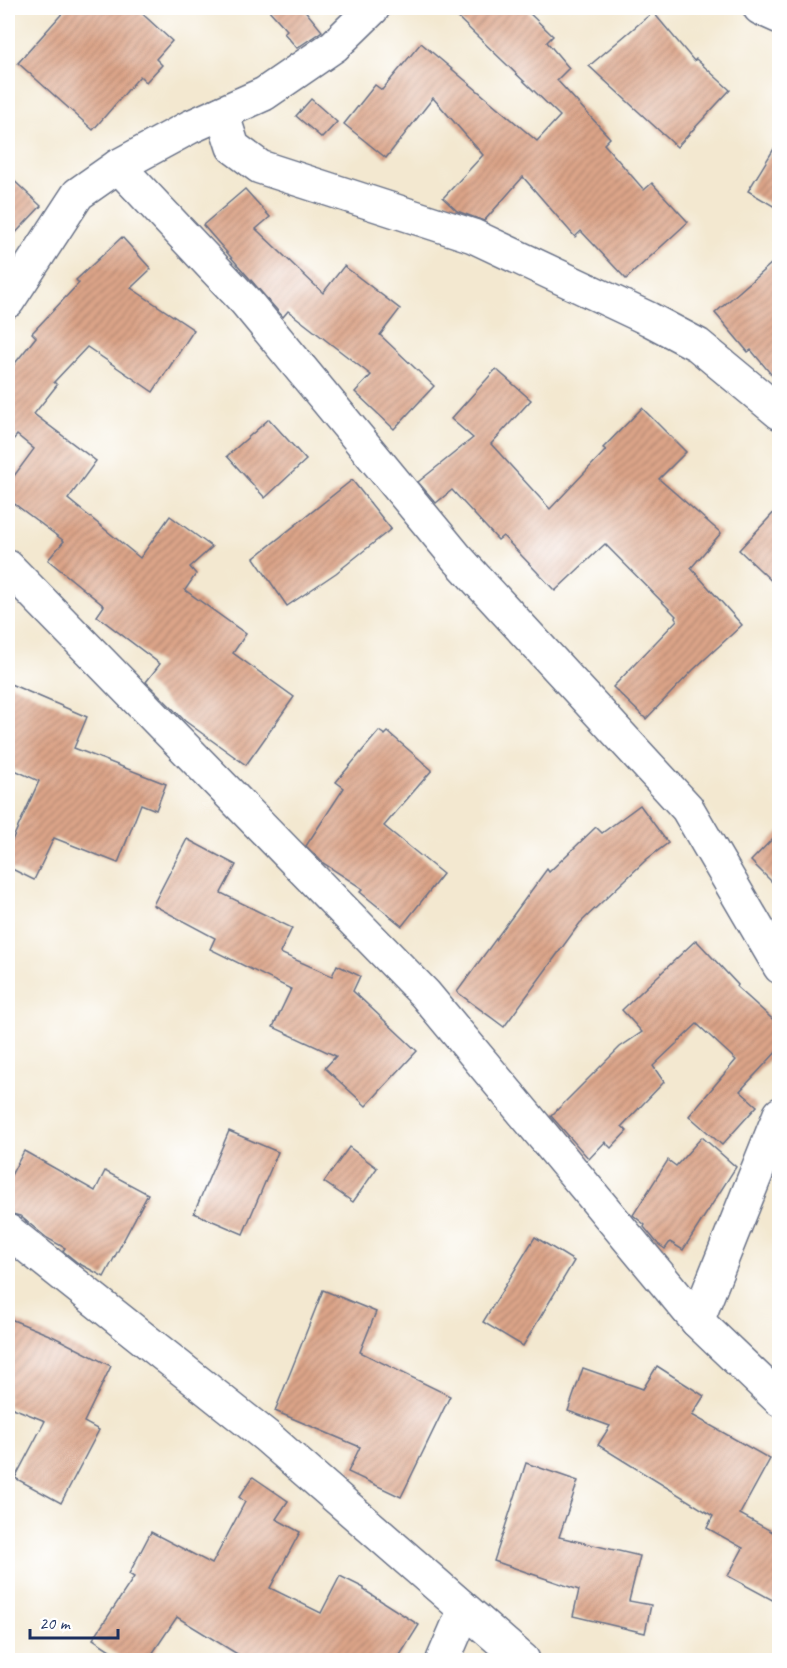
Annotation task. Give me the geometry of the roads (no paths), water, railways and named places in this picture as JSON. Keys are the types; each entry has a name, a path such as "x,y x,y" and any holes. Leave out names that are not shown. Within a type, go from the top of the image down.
{"street":[{"path":"8,301 78,194 118,166 190,127 264,94 334,46 373,8"},
{"path":"760,8 780,18"},
{"path":"222,113 233,147 260,167 473,236 546,270 698,345 780,413"},
{"path":"118,166 246,302 457,558 687,808 780,967"},
{"path":"8,567 425,994 697,1321 780,1400"},
{"path":"697,1321 780,1114"},
{"path":"8,1231 266,1436 522,1660"},
{"path":"443,1660 464,1611"}]}
